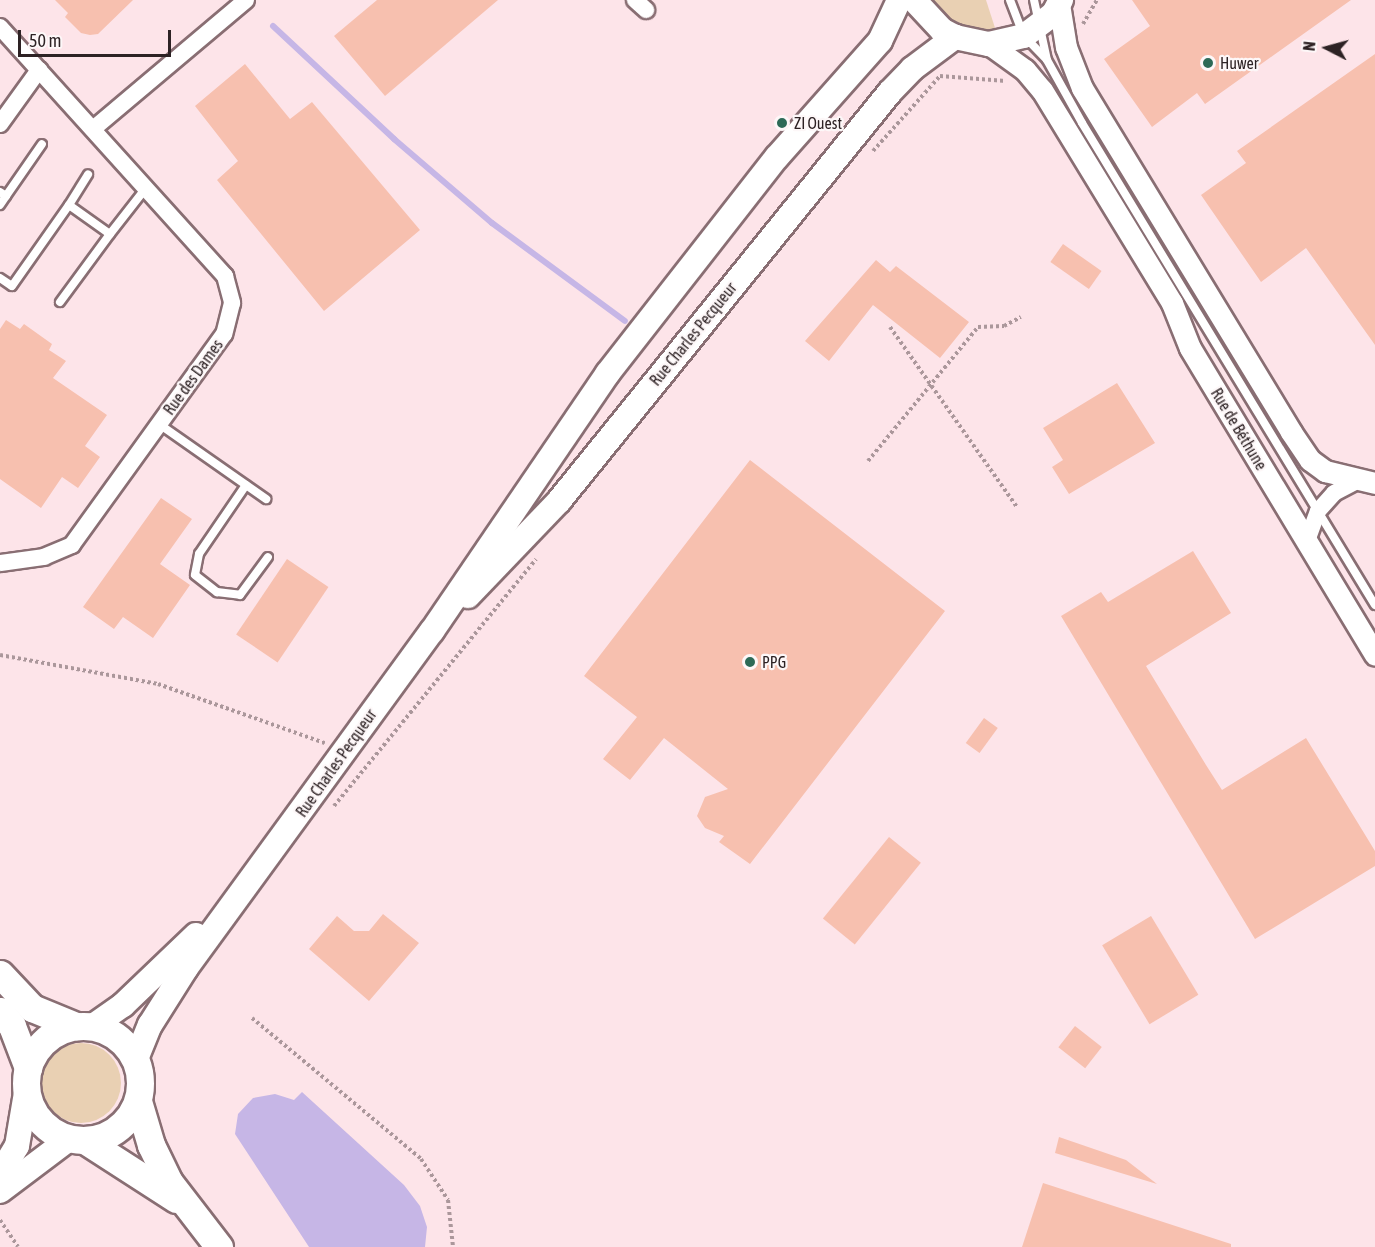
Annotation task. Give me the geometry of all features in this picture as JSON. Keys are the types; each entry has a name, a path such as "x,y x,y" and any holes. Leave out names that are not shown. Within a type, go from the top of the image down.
{"main road":[{"name":"Rue Charles Pecqueur","path":"136,1059 150,1025 239,893 314,797 340,754 432,631 608,373 777,158 880,41 899,0"},
{"path":"914,0 926,17 955,37 989,44 1032,31 1060,2"},
{"name":"Rue Charles Pecqueur","path":"432,631 559,501 890,92 912,69 955,37"},
{"name":"Rue Charles Pecqueur","path":"85,1026 123,1005 239,893"},
{"path":"0,974 32,1008 118,1038 136,1059 141,1080 138,1101 151,1145 182,1203 219,1247"},
{"path":"0,1011 12,1026 41,1122 78,1140 182,1203"},
{"path":"0,1174 17,1146 27,1080 46,1040 85,1026"},
{"path":"0,1191 78,1140 118,1129 138,1101"}],"street":[{"path":"93,129 246,0"},
{"path":"1060,2 1066,47 1096,113 1310,460 1325,471 1369,478"},
{"name":"Rue des Dames","path":"0,27 225,276 232,303 224,334 72,545 44,557 0,563"},
{"name":"Rue de Béthune","path":"989,44 1025,70 1042,90 1172,303 1190,348 1375,655"},
{"path":"0,124 39,70"},
{"path":"1307,541 1318,511 1334,493 1369,478"}],"lane":[{"path":"1010,0 1032,31 1047,60"},
{"path":"1034,0 1032,31 1047,60 1375,605"},
{"path":"0,206 3,194 42,144"},
{"path":"0,278 12,286 88,174"},
{"path":"60,302 146,188"},
{"path":"69,204 110,234"},
{"path":"159,424 266,499"},
{"path":"246,485 199,554 195,575 217,592 240,595 268,557"}],"path":[{"path":"871,153 940,76 1015,82 1025,70"},
{"path":"868,461 978,327 1004,326 1021,317"},
{"path":"890,327 1017,507"},
{"path":"332,808 545,549"},
{"path":"0,655 158,684 319,739 340,754"},
{"path":"252,1018 421,1159 448,1200 453,1247"},
{"path":"0,1220 18,1247"}],"shaded area":[{"path":"928,0 986,0 996,31 961,27 945,19"},
{"path":"81,1043 103,1050 109,1055 120,1075 121,1083 114,1105 109,1111 89,1122 81,1123 59,1116 53,1111 42,1091 41,1083 48,1061 53,1055 73,1044"},
{"path":"302,1092 404,1185 420,1206 427,1227 425,1247 309,1247 235,1134 238,1114 253,1098 275,1094 294,1100"}],"building":[{"path":"55,0 133,0 98,34 90,35 81,33 65,17 68,13"},
{"path":"377,0 498,0 385,96 334,36"},
{"name":"Huwer","path":"1132,0 1351,0 1205,104 1197,93 1152,127 1104,59 1150,26"},
{"path":"1375,54 1375,345 1306,248 1261,282 1201,195 1246,163 1237,151"},
{"path":"245,64 290,119 312,102 420,230 324,311 217,180 238,161 195,106"},
{"path":"1063,244 1102,271 1089,289 1050,262"},
{"path":"876,260 890,272 896,266 969,322 940,358 873,305 829,361 805,341"},
{"path":"6,320 20,329 24,324 52,344 49,350 66,361 53,378 107,415 85,446 100,457 78,488 62,477 41,508 0,479 0,329"},
{"path":"1117,383 1155,443 1069,494 1052,467 1063,460 1043,428"},
{"name":"PPG","path":"750,460 945,611 750,864 719,842 724,836 705,828 697,816 705,797 728,789 664,738 630,780 603,759 637,717 584,676"},
{"path":"161,498 192,519 160,564 190,585 153,638 123,617 114,629 83,607"},
{"path":"1193,551 1231,613 1146,666 1206,765 1222,790 1306,738 1375,851 1375,866 1255,939 1061,616 1101,592 1108,602"},
{"path":"287,559 328,587 278,662 236,634"},
{"path":"984,718 998,728 980,753 966,743"},
{"path":"889,837 921,863 855,944 823,919"},
{"path":"383,914 419,943 369,1001 309,949 337,916 354,931 369,931"},
{"path":"1151,916 1198,995 1150,1024 1102,945"},
{"path":"1075,1026 1102,1047 1085,1068 1058,1047"},
{"path":"1059,1137 1126,1160 1157,1184 1055,1153"},
{"path":"1043,1183 1231,1244 1231,1247 1022,1247"}],"waterway":[{"path":"273,26 394,139 492,223 625,321"}],"place":[{"name":"Huwer","path":"1208,63"},
{"name":"ZI Ouest","path":"782,123"},
{"name":"PPG","path":"750,662"}]}
